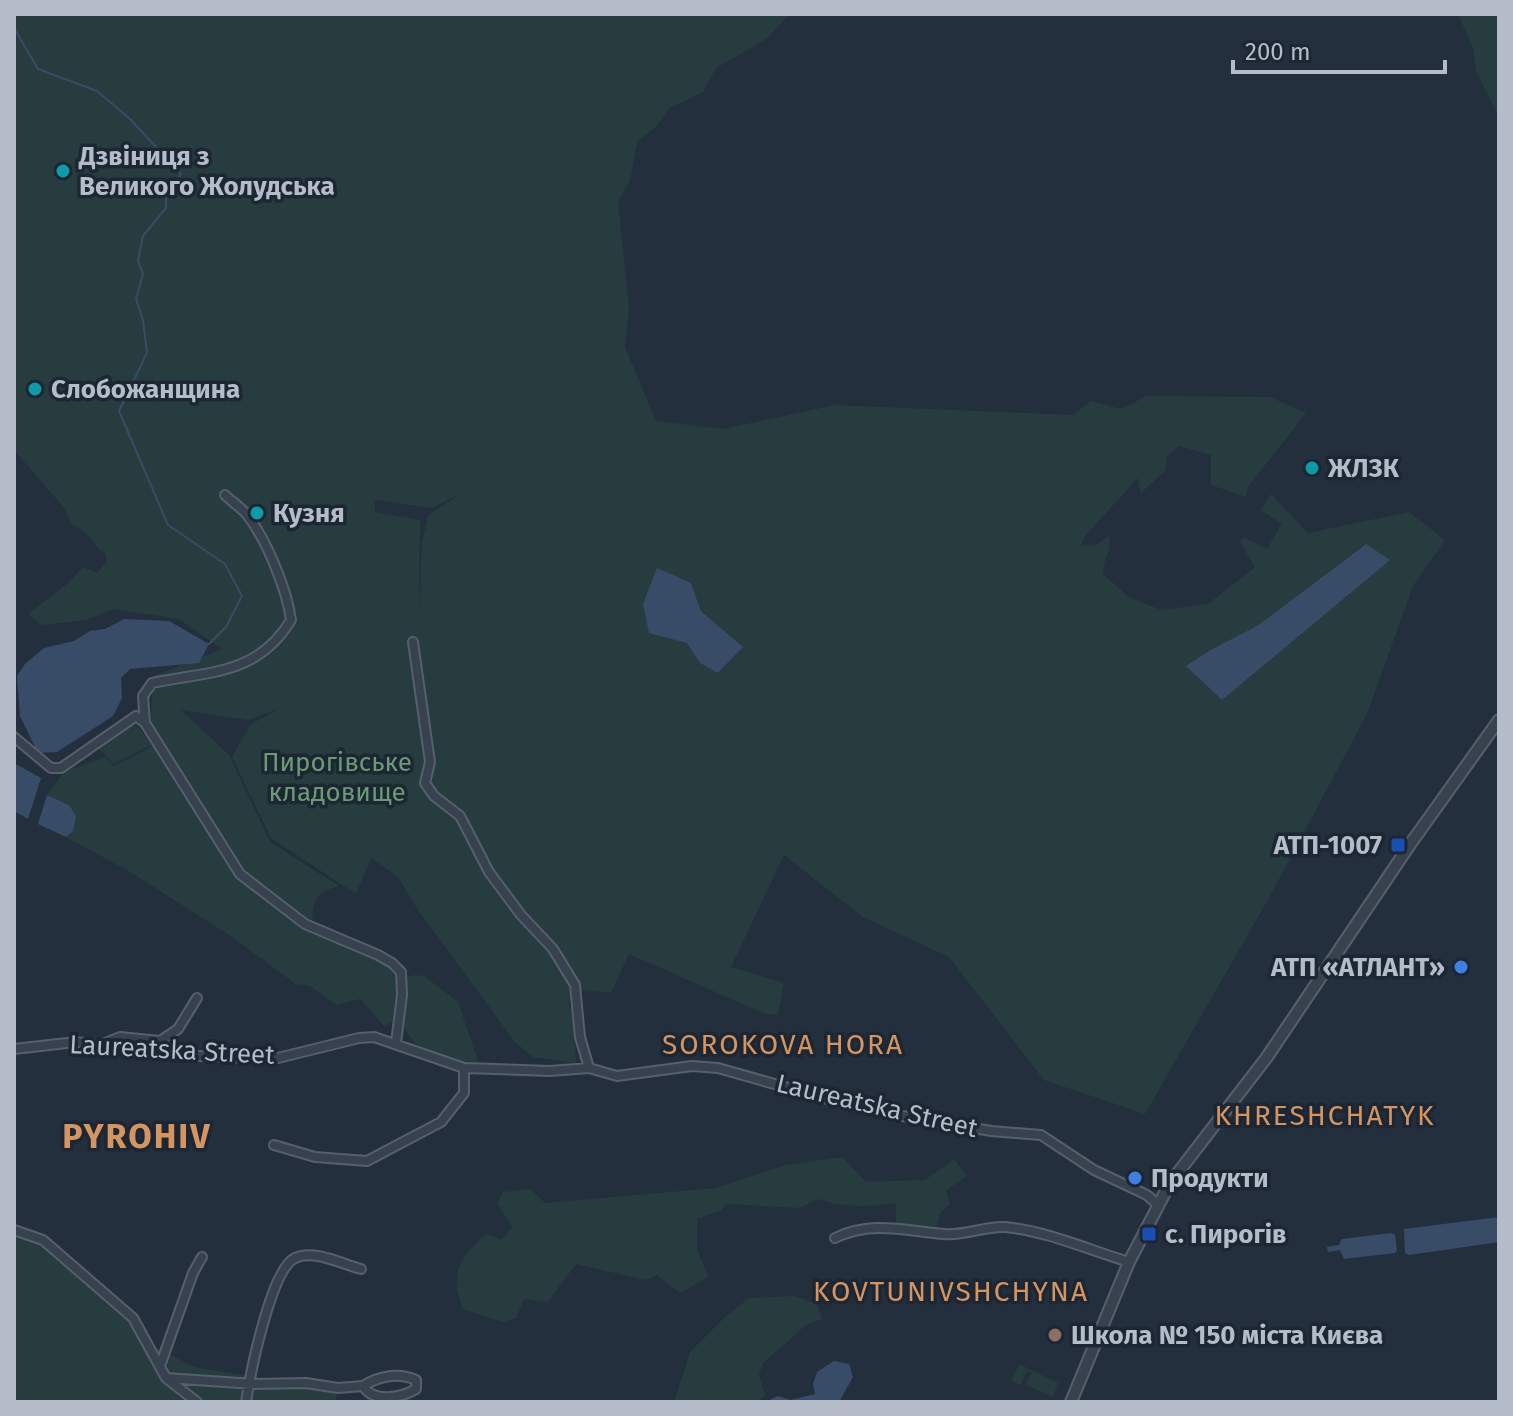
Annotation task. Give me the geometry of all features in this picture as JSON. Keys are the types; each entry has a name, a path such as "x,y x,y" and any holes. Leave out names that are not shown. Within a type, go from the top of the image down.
{"street":[{"path":"145,723 143,696 152,683 238,667 269,647 291,620 289,605 265,544 247,515 225,495"},
{"path":"413,642 430,762 425,783 434,796 460,816 489,872 521,915 553,949 575,985 580,1037 589,1068"},
{"path":"14,737 51,768 61,768 136,716 143,707"},
{"path":"136,716 145,723 240,874 305,924 378,955 401,972 402,995 396,1043"},
{"path":"1071,1402 1129,1262 1170,1183 1267,1057 1411,843 1499,720"},
{"path":"103,1045 120,1037 160,1041 178,1029 197,998"},
{"name":"Laureatska Street","path":"14,1049 76,1042 173,1055 274,1059 374,1037 464,1068 550,1071 589,1068 617,1076 692,1066 718,1068 891,1114 991,1131 1041,1135 1094,1170 1147,1195 1157,1204"},
{"path":"274,1145 315,1157 367,1161 441,1122 464,1093 464,1068"},
{"path":"835,1238 854,1228 956,1235 983,1228 1004,1227 1046,1235 1129,1262"},
{"path":"14,1230 43,1240 133,1318 166,1378 197,1402"},
{"path":"246,1402 274,1288 288,1264 294,1258 311,1255 361,1269"},
{"path":"160,1366 193,1273 202,1257"},
{"path":"166,1378 306,1383 338,1388 363,1386 376,1378 406,1375 416,1380 416,1389 405,1395 375,1397 363,1386"}],"green space":[{"name":"Пирогівське кладовище","path":"14,14 790,14 766,39 716,68 703,92 669,108 656,127 637,142 630,181 618,201 629,309 625,347 656,421 723,429 835,405 1073,415 1091,401 1121,409 1147,396 1270,397 1306,413 1248,487 1246,497 1211,485 1211,455 1179,446 1167,456 1166,470 1141,493 1138,478 1084,537 1081,546 1096,545 1109,535 1103,574 1129,597 1161,610 1208,604 1255,567 1240,542 1243,537 1267,549 1282,524 1261,510 1271,494 1308,533 1409,512 1445,540 1413,586 1367,714 1270,896 1145,1114 1044,1080 949,957 863,917 784,855 731,967 784,983 778,1015 763,1013 629,954 611,993 583,990 568,1002 573,1013 576,1063 533,1057 515,1042 418,910 398,877 371,858 356,894 271,838 232,757 250,725 278,709 248,720 181,710 229,755 270,842 339,886 318,897 312,921 245,871 151,724 153,676 222,649 179,619 114,609 86,620 41,625 28,614 67,584 83,567 97,573 107,561 105,551 101,551 84,531 71,524 65,509 14,450","holes":["459,494 428,516 422,543 419,611 420,520 375,512 375,500 432,508","1365,544 1222,700 1187,666 1257,626","691,583 701,611 743,647 719,673 705,664 690,646 687,624"]},
{"path":"1458,14 1499,14 1499,117 1476,71 1474,51"},
{"path":"131,724 139,727 151,745 114,764 98,748"},
{"path":"153,746 236,878 293,920 384,962 398,979 392,1021 385,1027 360,999 337,1005 310,986 296,984 232,937 132,873 66,837 73,831 69,805 47,795 64,772 105,757 114,766"},
{"path":"424,976 458,1002 478,1061 471,1066 430,1052 407,1033 403,1018 405,978"},
{"path":"842,1157 866,1182 925,1180 954,1159 967,1176 946,1190 950,1204 940,1213 936,1230 896,1227 896,1203 857,1206 818,1199 800,1208 725,1204 722,1210 697,1219 697,1249 708,1277 680,1293 657,1275 645,1280 576,1264 547,1303 524,1299 516,1318 503,1322 463,1309 457,1276 463,1259 486,1234 502,1240 512,1227 497,1203 503,1192 530,1189 545,1203 716,1188 786,1165"},
{"path":"14,1230 43,1240 132,1318 163,1369 154,1347 195,1367 337,1391 336,1402 14,1402"},
{"path":"795,1296 817,1304 822,1319 806,1325 763,1363 759,1375 765,1395 758,1402 674,1402 690,1352 725,1317 749,1298"},
{"path":"1019,1364 1058,1383 1053,1397 1026,1385 1031,1373 1027,1371 1020,1385 1012,1381"}],"water":[{"path":"1366,544 1390,560 1222,700 1186,666 1257,626"},
{"path":"657,568 691,583 701,611 743,647 718,673 700,663 687,643 649,633 643,604"},
{"path":"124,619 169,621 209,644 199,663 130,669 121,678 122,698 113,716 57,752 38,753 20,716 17,676 25,664 44,648 74,641 90,631 105,629"},
{"path":"14,763 41,778 28,819 14,811"},
{"path":"47,795 69,805 76,816 73,831 66,837 38,824"},
{"path":"1499,1217 1499,1242 1409,1255 1405,1253 1404,1229"},
{"path":"1395,1235 1395,1253 1344,1259 1340,1250 1328,1252 1327,1247 1339,1245 1342,1239"},
{"path":"834,1361 849,1364 853,1377 839,1402 772,1402 771,1399 778,1396 791,1400 815,1394 813,1384 817,1372"}],"waterway":[{"path":"14,28 38,69 97,91 130,119 181,174 166,197 166,208 143,236 138,261 143,274 136,299 143,320 147,353 119,411 168,525 225,564 242,596 226,627 209,644"}],"place":[{"name":"Дзвіниця з Великого Жолудська","path":"63,171"},
{"name":"Слобожанщина","path":"35,389"},
{"name":"ЖЛЗК","path":"1312,468"},
{"name":"Кузня","path":"257,513"},
{"name":"АТП-1007","path":"1398,845"},
{"name":"АТП «АТЛАНТ»","path":"1461,967"},
{"name":"Продукти","path":"1135,1178"},
{"name":"с. Пирогів","path":"1149,1234"},
{"name":"Школа № 150 міста Києва","path":"1055,1335"}],"district":[{"name":"SOROKOVA HORA","path":"783,1044"},
{"name":"KHRESHCHATYK","path":"1325,1115"},
{"name":"PYROHIV","path":"137,1136"},
{"name":"KOVTUNIVSHCHYNA","path":"951,1291"}]}
